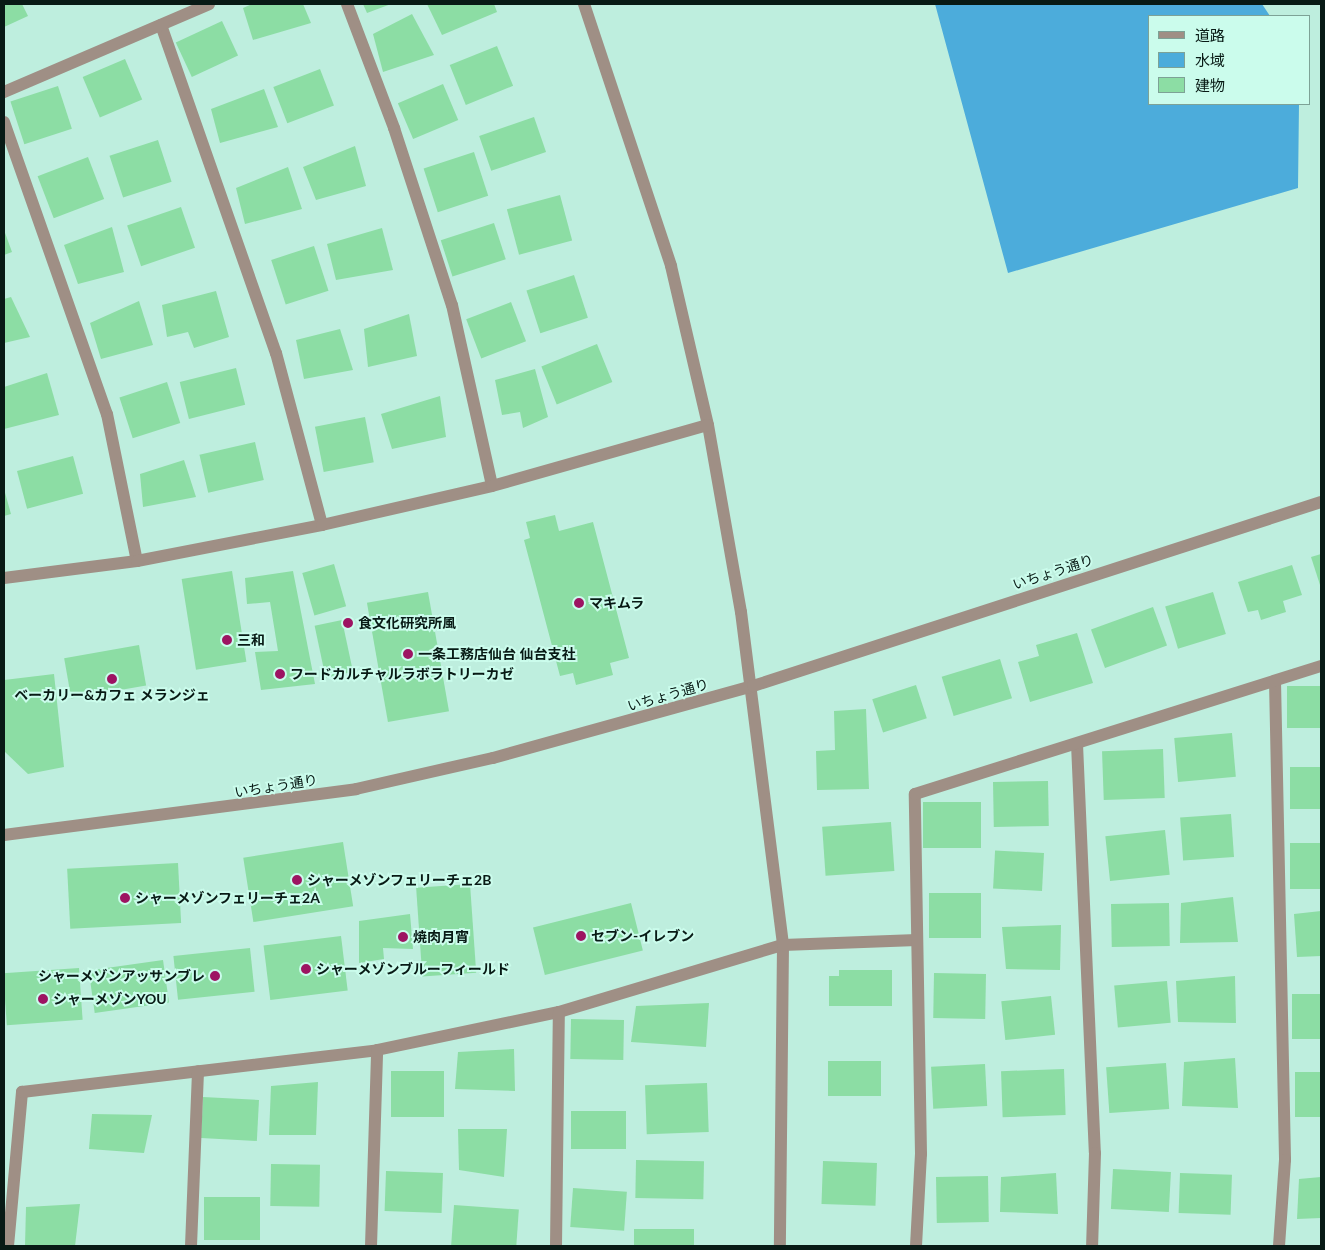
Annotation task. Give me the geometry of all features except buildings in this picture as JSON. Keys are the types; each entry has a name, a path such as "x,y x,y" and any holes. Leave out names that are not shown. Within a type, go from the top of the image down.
{"street":[{"path":"4,92 209,4"},
{"path":"347,4 394,128 452,305 492,486"},
{"path":"584,4 670,266 708,425 753,686 783,945 780,1246"},
{"path":"161,25 276,353 322,525"},
{"path":"4,122 107,414 137,561"},
{"path":"4,578 137,561 322,525 492,486 708,425"},
{"name":"いちょう通り","path":"4,835 356,789 493,758 753,686 1321,502"},
{"path":"916,1246 921,1154 914,794 1321,666"},
{"path":"1275,681 1285,1160 1280,1246"},
{"path":"1077,744 1095,1153 1092,1246"},
{"path":"8,1246 22,1092 376,1050 559,1012 783,945 917,940"},
{"path":"556,1246 559,1012"},
{"path":"371,1246 376,1050"},
{"path":"191,1246 198,1071"}],"water":[{"path":"935,4 1262,4 1269,15 1148,15 1148,105 1299,105 1298,188 1008,273"}],"place":[{"name":"マキムラ","path":"579,603"},
{"name":"食文化研究所風","path":"348,623"},
{"name":"三和","path":"227,640"},
{"name":"一条工務店仙台 仙台支社","path":"408,654"},
{"name":"フードカルチャルラボラトリーカゼ","path":"280,674"},
{"name":"ベーカリー&カフェ メランジェ","path":"112,679"},
{"name":"シャーメゾンフェリーチェ2B","path":"297,880"},
{"name":"シャーメゾンフェリーチェ2A","path":"125,898"},
{"name":"セブン-イレブン","path":"581,936"},
{"name":"焼肉月宵","path":"403,937"},
{"name":"シャーメゾンブルーフィールド","path":"306,969"},
{"name":"シャーメゾンアッサンブレ","path":"215,976"},
{"name":"シャーメゾンYOU","path":"43,999"}]}
